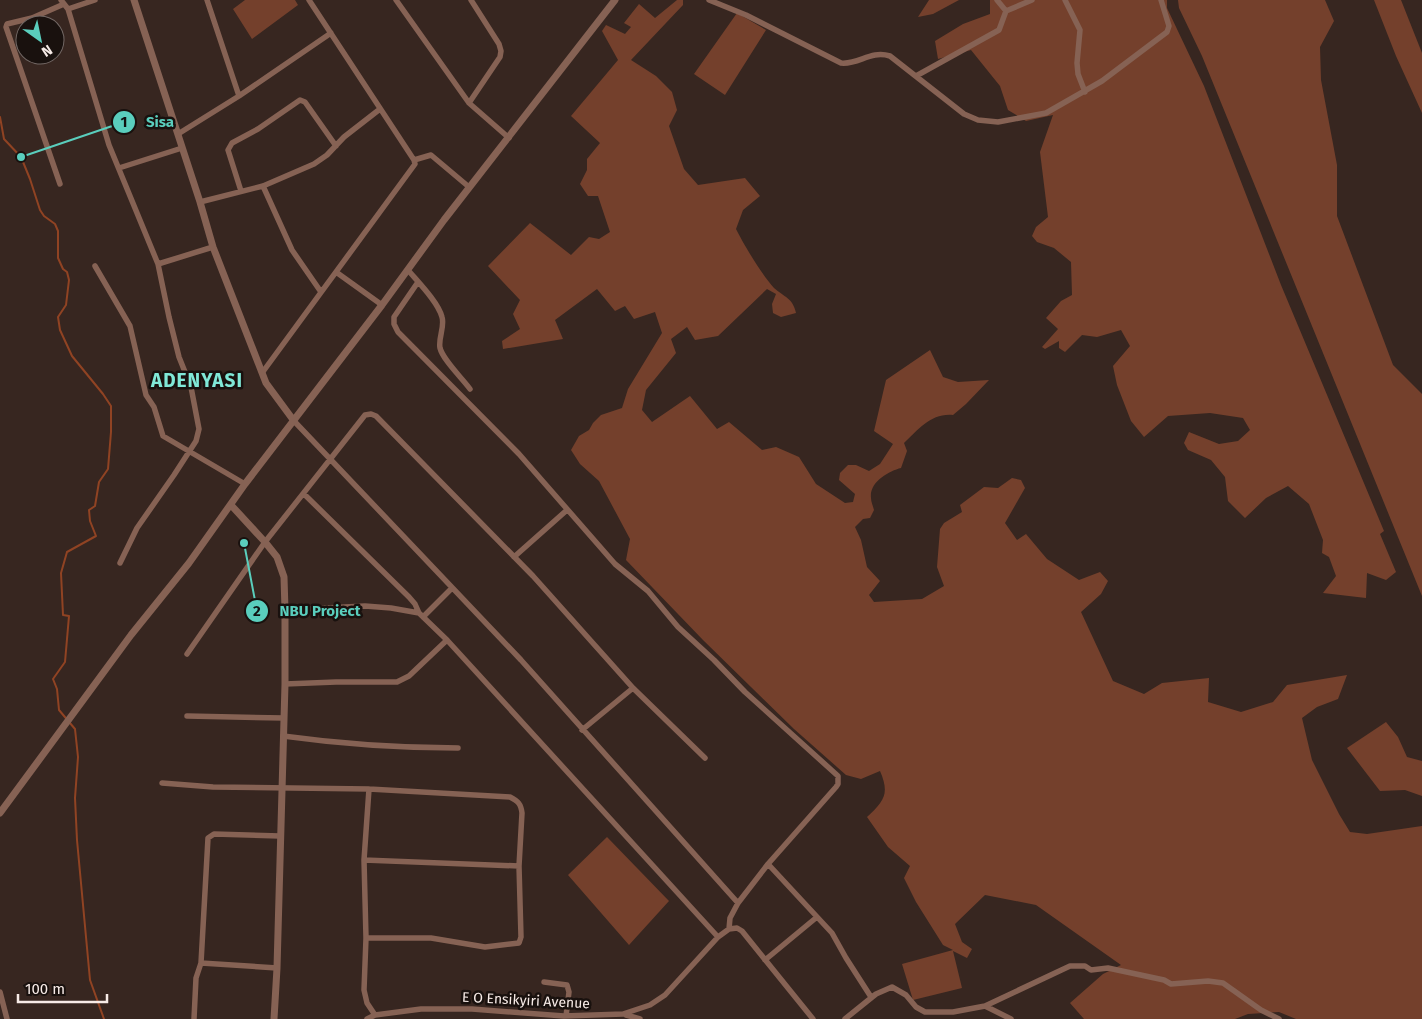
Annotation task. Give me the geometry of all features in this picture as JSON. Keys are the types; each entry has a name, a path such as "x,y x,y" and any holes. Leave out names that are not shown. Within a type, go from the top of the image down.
{"street":[{"path":"60,184 6,27 7,24 32,18 64,4 94,0"},
{"path":"134,0 213,247 266,382 294,421 521,660 738,902"},
{"path":"207,0 239,96"},
{"path":"262,373 413,168 414,160 309,0"},
{"path":"396,0 469,103 509,138"},
{"path":"469,103 500,57 501,51 500,44 471,0"},
{"path":"0,813 245,484 470,187 615,0"},
{"path":"709,0 746,15 841,64 848,64 871,55 880,54 894,58 964,114 978,120 998,122 1046,114 1102,81 1167,32 1169,26 1161,0"},
{"path":"997,0 1006,11"},
{"path":"916,76 999,30 1006,11 1032,0"},
{"path":"1065,0 1080,30 1077,63 1078,74 1085,92"},
{"path":"64,4 107,137 158,264 169,317 191,387 199,429 196,441 137,528 120,563"},
{"path":"178,134 239,96 331,33"},
{"path":"241,191 228,150 229,147 232,143 258,129 300,100 305,102 336,146"},
{"path":"200,202 263,186 314,164 344,137 380,109"},
{"path":"119,168 182,148"},
{"path":"414,160 431,156 470,187"},
{"path":"263,186 292,250 321,292"},
{"path":"158,264 213,247"},
{"path":"94,266 130,326 146,396 154,407 163,436 245,484"},
{"path":"408,270 429,295 442,316 443,328 440,347 444,356 470,389"},
{"path":"336,272 382,305"},
{"path":"418,282 394,317 394,324 398,332 519,454 615,564 648,592 678,627 745,692 838,776 836,787 768,864 738,902 730,918 729,929 737,928 742,931 813,1019"},
{"path":"187,654 265,542 365,415 371,414 376,416 514,557 634,688 705,758"},
{"path":"304,494 409,597 421,615 447,640 718,937"},
{"path":"231,505 277,557 284,577 286,610 285,684 274,1019"},
{"path":"514,557 566,510"},
{"path":"421,615 452,588"},
{"path":"286,610 365,606 391,608 421,615"},
{"path":"285,684 401,681 409,676 447,640"},
{"path":"582,730 634,688"},
{"path":"187,716 284,718"},
{"path":"283,736 381,746 458,748"},
{"path":"162,783 213,787 369,790 510,797 516,800 521,807 522,813 519,866 521,942 485,947 431,938 366,938"},
{"path":"369,790 364,860 366,938 364,990 367,1003 375,1015"},
{"path":"194,1019 196,978 201,963 208,838 214,834 280,836"},
{"path":"364,860 519,866"},
{"path":"768,864 832,933 871,997"},
{"path":"765,960 817,917"},
{"name":"E O Ensikyiri Avenue","path":"367,1019 375,1015 421,1009 472,1009 565,1017 623,1014 650,1005 664,995 718,937 729,929"},
{"path":"201,963 277,968"},
{"path":"845,1019 871,997 886,988 892,987 925,1012 953,1012 986,1006 1070,966 1084,966 1091,970 1108,968 1164,980 1170,984 1208,981 1223,983 1261,1010 1279,1019"},
{"path":"544,982 567,985 569,992 565,1017"},
{"path":"0,992 7,1019"},
{"path":"986,1006 1011,1019"},
{"path":"623,1014 640,1019"}],"shaded area":[{"path":"245,0 295,0 298,5 252,39 233,9"},
{"path":"677,0 683,0 683,5 631,60 656,76 672,92 677,110 669,126 684,169 698,185 745,178 760,196 743,210 736,229 764,276 774,288 793,304 796,313 781,317 773,313 772,304 776,294 767,289 718,336 695,340 687,327 671,339 676,353 646,390 642,410 652,422 690,396 717,429 729,422 762,450 776,447 799,457 816,484 845,503 853,502 855,494 839,480 840,473 848,465 856,465 869,471 880,464 893,444 874,431 886,380 930,350 943,377 958,382 989,380 953,415 932,419 915,432 904,443 907,451 901,468 881,478 873,487 871,498 874,510 870,518 863,519 855,527 861,540 867,567 880,581 869,595 874,602 922,599 944,586 937,567 940,529 944,523 962,512 960,505 984,487 998,488 1012,478 1021,480 1025,488 1005,523 1017,540 1026,534 1047,559 1079,580 1100,572 1108,581 1101,594 1081,612 1113,681 1144,694 1162,683 1209,678 1208,702 1241,712 1273,702 1287,685 1347,675 1338,699 1317,707 1302,718 1312,760 1350,832 1367,834 1422,826 1422,1019 1296,1019 1279,1012 1248,1014 1235,1019 1084,1019 1070,1003 1103,974 1121,965 1036,905 985,895 955,924 962,942 972,949 967,958 953,951 962,988 913,1000 902,964 953,950 943,945 916,902 904,878 910,866 888,847 867,817 884,797 885,786 880,771 861,779 846,775 794,729 703,640 626,560 630,539 599,481 580,464 571,450 579,436 589,430 601,415 622,408 628,389 662,333 655,312 634,319 625,306 615,311 597,289 555,320 563,339 503,349 502,341 520,329 513,314 520,300 488,266 530,223 571,255 589,237 599,239 610,232 598,196 588,196 580,184 587,170 587,159 600,143 571,116 618,60 602,31 606,25 625,34 631,27 624,23 639,4 655,18"},
{"path":"929,0 959,0 933,14 918,17"},
{"path":"990,0 1167,0 1167,8 1204,86 1281,285 1384,531 1380,534 1396,572 1386,580 1367,573 1366,598 1323,593 1336,576 1329,557 1322,553 1323,540 1309,504 1288,486 1266,498 1245,518 1228,501 1225,477 1211,460 1188,450 1184,443 1189,432 1219,444 1238,441 1250,430 1243,418 1210,413 1168,416 1144,437 1131,421 1117,385 1113,366 1130,346 1121,330 1097,337 1082,335 1065,352 1059,348 1059,341 1045,349 1042,347 1058,329 1046,318 1061,301 1072,295 1071,262 1054,248 1037,242 1032,236 1036,227 1048,217 1040,152 1053,115 1026,121 1008,110 1000,86 971,50 938,59 935,41 963,24 990,14"},
{"path":"1178,0 1325,0 1334,21 1320,47 1321,80 1337,165 1337,216 1393,365 1422,394 1422,596 1202,56 1179,8"},
{"path":"1374,0 1401,0 1422,53 1422,113 1396,56"},
{"path":"737,13 766,30 725,95 694,74"},
{"path":"1386,722 1398,737 1407,757 1422,761 1422,796 1405,790 1380,791 1347,748"},
{"path":"607,837 669,901 629,945 568,875"}],"waterway":[{"path":"0,117 4,139 21,157 40,210 44,216 55,224 58,231 58,258 63,269 67,272 69,280 66,305 58,317 60,330 72,356 111,406 108,469 99,482 95,506 89,510 90,521 96,536 67,552 61,573 63,615 69,616 65,662 53,679 57,689 59,710 75,729 78,757 75,798 77,840 90,980 104,1019"}],"place":[{"name":"Sisa","path":"21,157"},
{"name":"NBU Project","path":"244,543"}],"district":[{"name":"ADENYASI","path":"197,380"}]}
